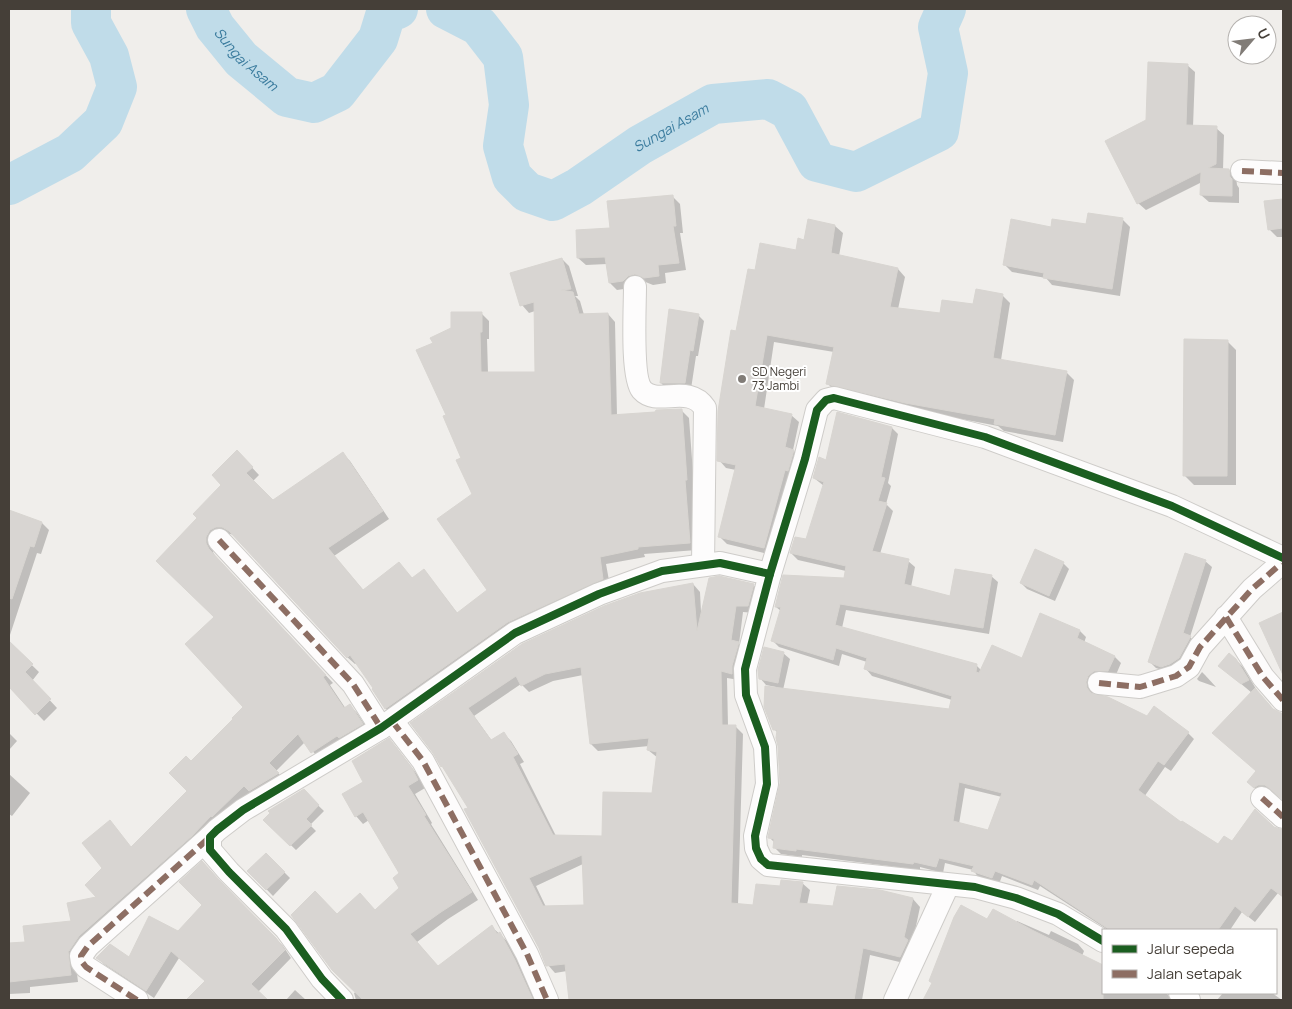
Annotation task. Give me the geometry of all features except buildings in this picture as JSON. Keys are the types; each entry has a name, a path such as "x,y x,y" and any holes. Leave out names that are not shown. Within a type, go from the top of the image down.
{"street":[{"path":"1242,171 1283,173"},
{"path":"635,287 636,372 641,388 656,396 690,396 697,400 704,408 703,565"},
{"path":"1099,683 1140,687 1176,676 1189,667 1200,647 1226,617 1283,560 1172,506 985,437 834,398 826,400 817,410 805,459 770,574 746,669 746,695 765,747 767,784 755,836 756,848 761,859 768,865 975,887 1016,898 1058,914 1102,940"},
{"path":"219,540 353,684 387,725 423,761 527,954 547,1000"},
{"path":"137,1000 86,967 82,962 81,956 88,946 217,830 242,810 387,725 515,633 599,594 662,570 720,563 770,574"},
{"path":"1226,617 1263,678 1283,700"},
{"path":"1262,798 1283,817"},
{"path":"210,837 210,850 229,872 286,929 322,979 342,1000"},
{"path":"895,1000 948,885"}],"waterway":[{"name":"Sungai Asam","path":"9,185 70,153 103,122 117,87 109,56 91,23 91,9"},
{"name":"Sungai Asam","path":"206,9 215,27 241,59 287,97 314,103 337,92 378,39 386,13 398,9"},
{"name":"Sungai Asam","path":"446,9 479,26 503,57 509,105 503,146 512,177 527,192 553,201 579,187 640,145 713,104 768,99 789,110 817,162 856,172 939,131 948,73 938,27 946,9"}],"marked path":[{"path":"1242,171 1283,173"},
{"path":"219,540 353,684 381,728"},
{"path":"1099,683 1140,687 1176,676 1189,667 1200,647 1252,589 1283,562"},
{"path":"1226,617 1263,677 1283,700"},
{"path":"392,721 423,761 527,954 547,1000"},
{"path":"1262,798 1283,817"},
{"path":"137,1000 86,967 82,962 81,956 88,946 210,837"}],"cycle path":[{"path":"1102,940 1058,914 1016,898 975,887 768,865 761,859 756,848 755,836 767,784 765,747 746,695 745,669 770,574 805,459 817,410 826,400 834,398 985,437 1172,506 1283,558"},
{"path":"342,1000 322,979 286,929 229,872 210,850 210,837 217,830 243,810 381,728 515,633 599,594 662,571 720,563 770,574"}],"place":[{"name":"SD Negeri 73 Jambi","path":"742,379"}]}
